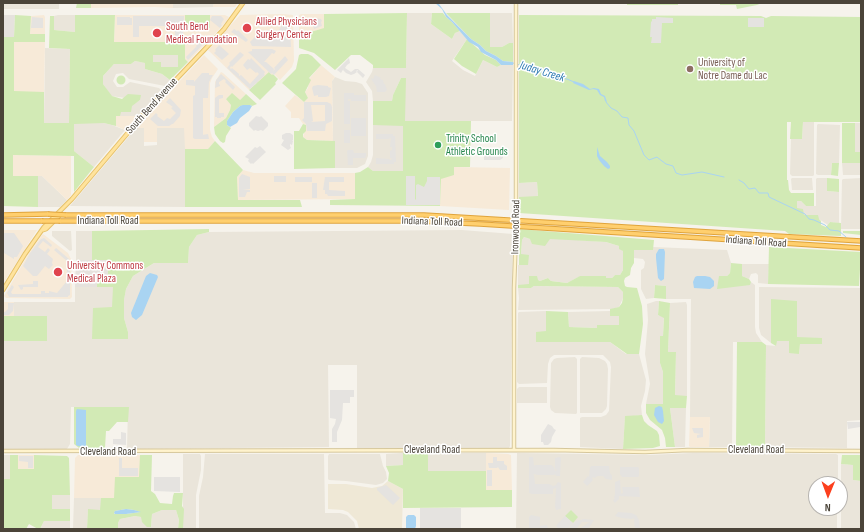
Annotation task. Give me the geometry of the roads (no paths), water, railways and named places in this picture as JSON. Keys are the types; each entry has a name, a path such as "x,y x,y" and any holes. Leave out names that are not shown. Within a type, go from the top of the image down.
{"highway":[{"name":"Indiana Toll Road","path":"3,215 424,215 861,241"},
{"name":"Indiana Toll Road","path":"3,221 424,222 861,248"}],"main road":[{"name":"South Bend Avenue","path":"3,290 27,250 43,230 46,229 62,213 62,210 135,123 224,29 243,3"},
{"name":"Ironwood Road","path":"514,450 516,3"},
{"name":"Cleveland Road","path":"3,451 861,451"}],"water":[{"path":"435,3 439,4 447,15 471,39 486,51 503,61 513,62 513,65 501,65 496,60 481,52 478,47 469,42 446,17 442,9"},
{"path":"574,81 583,84 590,89 599,89 601,94 605,96 607,102 597,90 589,90 573,83"},
{"path":"243,105 252,106 237,123 230,127 227,125 227,121 233,112"},
{"path":"597,147 600,156 607,162 610,168 608,169 599,160 597,156"},
{"path":"659,249 664,249 665,252 664,279 661,281 658,278 656,258 656,254"},
{"path":"150,273 157,275 158,277 142,315 136,320 132,317 131,313 146,276"},
{"path":"697,276 710,277 714,281 714,286 710,289 694,288 693,282"},
{"path":"659,406 662,407 663,411 664,421 662,424 658,422 654,415 655,408"},
{"path":"77,409 86,410 85,447 76,445"},
{"path":"126,509 141,512 126,514 114,513 115,511"},
{"path":"408,515 414,515 416,517 415,529 406,529 406,517"}],"waterway":[{"name":"Juday Creek","path":"513,63 535,71 546,73 550,72 553,77 567,79 574,82"},
{"name":"Juday Creek","path":"606,102 622,117 628,118 629,125 634,131 644,155 649,160 657,157 666,164 673,166 676,173 682,175 702,172 724,177"},
{"name":"Juday Creek","path":"739,180 749,189 755,188 759,193 768,193 769,197 805,214 809,219 825,225 830,230 839,231 846,237"}],"place":[{"name":"Allied Physicians Surgery Center","path":"247,28"},
{"name":"South Bend Medical Foundation","path":"157,33"},
{"name":"University of Notre Dame du Lac","path":"690,69"},
{"name":"Trinity School Athletic Grounds","path":"438,145"},
{"name":"University Commons Medical Plaza","path":"58,272"}]}
